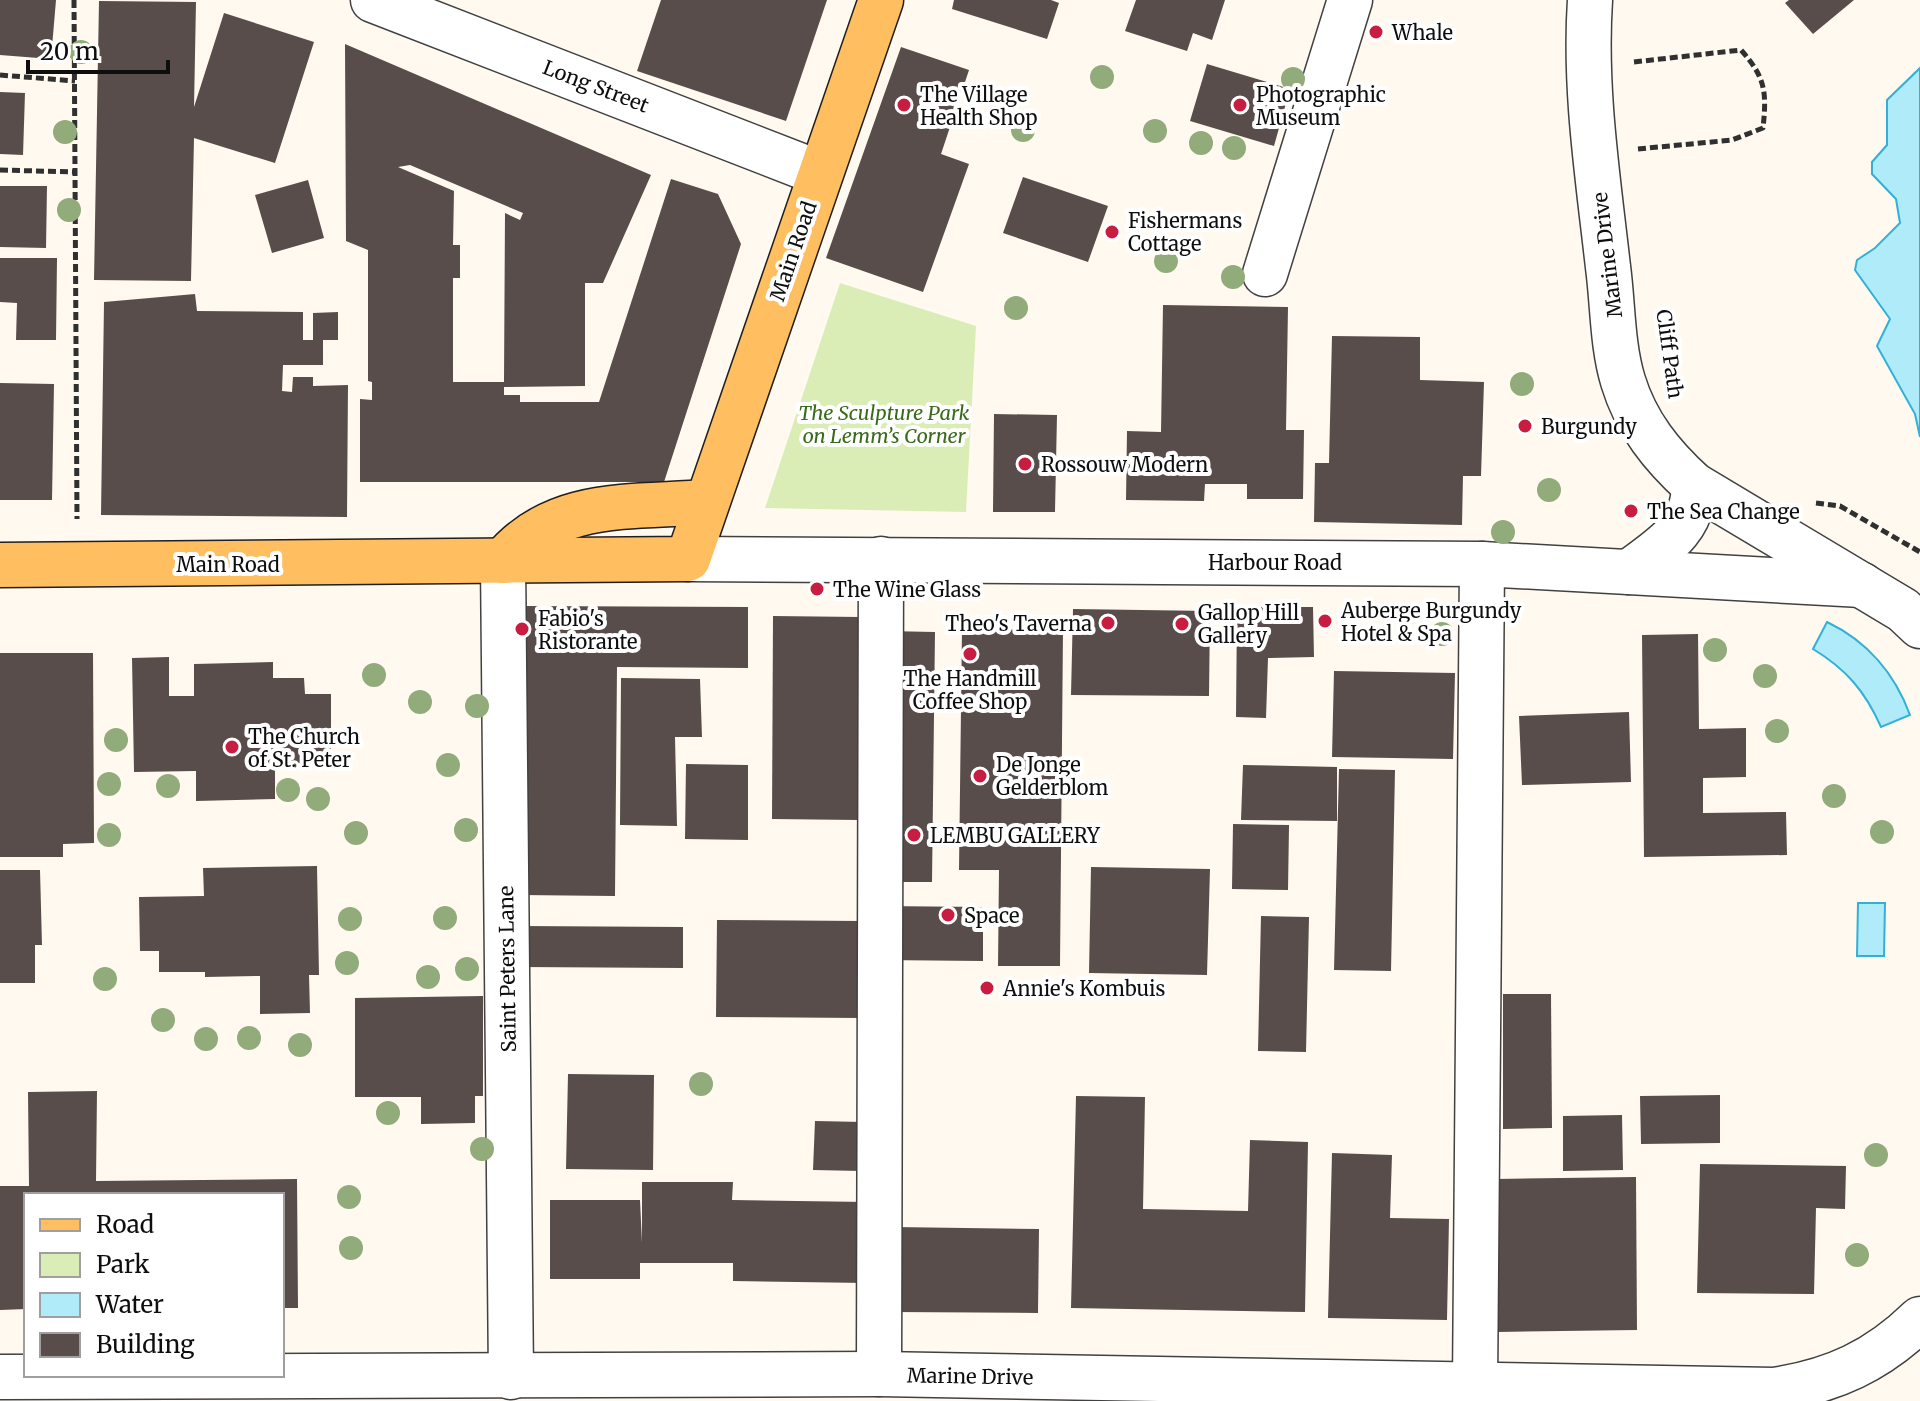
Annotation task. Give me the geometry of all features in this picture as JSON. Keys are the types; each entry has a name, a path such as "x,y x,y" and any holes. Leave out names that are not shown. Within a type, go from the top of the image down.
{"main road":[{"name":"Main Road","path":"0,565 688,559 881,0"},
{"path":"503,561 521,540 547,523 584,511 707,502"}],"street":[{"name":"Long Street","path":"373,0 819,173"},
{"path":"1265,274 1350,0"},
{"name":"Marine Drive","path":"1590,0 1589,75 1593,135 1617,352 1628,395 1650,437 1694,485 1903,610 1920,626"},
{"path":"1629,572 1677,536 1688,521 1694,485"},
{"name":"Harbour Road","path":"688,559 1482,564 1862,585"},
{"path":"879,1374 881,559"},
{"name":"Saint Peters Lane","path":"503,561 511,1377"},
{"path":"1475,1385 1482,564"},
{"name":"Marine Drive","path":"0,1377 879,1374 1774,1390 1843,1374 1874,1358 1920,1319"}],"path":[{"path":"74,0 77,565"},
{"path":"1619,64 1741,50 1761,73 1766,104 1763,128 1732,140 1629,150"},
{"path":"0,75 75,81"},
{"path":"0,170 75,172"},
{"path":"1811,503 1840,506 1920,552"}],"green space":[{"name":"The Sculpture Park on Lemm’s Corner","path":"840,283 976,326 966,512 765,508"}],"water":[{"path":"1920,68 1920,437 1915,414 1877,346 1890,319 1855,270 1857,260 1875,248 1900,223 1896,199 1872,174 1872,162 1887,145 1887,100"},
{"path":"1827,622 1855,639 1878,660 1896,686 1910,715 1881,727 1853,682 1813,649"},
{"path":"1858,903 1885,903 1884,956 1857,956"}],"building":[{"path":"0,0 56,0 51,59 0,55"},
{"path":"661,0 827,0 786,121 637,71"},
{"path":"954,0 1051,0 1059,3 1047,39 952,9"},
{"path":"1136,0 1225,0 1212,40 1193,33 1187,51 1125,31"},
{"path":"1789,0 1854,0 1813,34 1785,3"},
{"path":"99,1 196,2 194,107 224,13 314,42 275,163 194,138 191,281 94,280"},
{"path":"345,44 651,175 603,283 585,283 585,386 504,387 504,395 520,395 520,402 599,402 671,179 718,194 741,244 664,482 360,482 360,399 372,400 372,382 368,381 368,250 346,241","holes":["410,165 523,213 520,220 505,213 504,382 453,382 453,278 460,278 460,245 453,245 454,191 398,167"]},
{"path":"901,47 969,70 941,154 969,164 923,292 826,258"},
{"name":"Photographic Museum","path":"1207,64 1290,89 1274,146 1190,121"},
{"path":"0,92 25,93 23,155 0,154"},
{"path":"1023,177 1108,206 1088,262 1003,233"},
{"path":"308,180 324,238 272,253 255,195"},
{"path":"0,186 47,186 46,248 0,247"},
{"path":"0,258 57,258 56,340 16,340 17,303 0,302"},
{"path":"195,294 197,311 303,312 303,340 313,340 313,313 338,312 338,340 323,340 323,365 283,365 282,391 292,392 293,377 313,377 313,386 348,385 347,517 101,515 104,302"},
{"path":"1163,305 1288,307 1286,430 1304,430 1303,499 1247,499 1247,484 1205,484 1204,501 1126,500 1127,431 1161,432"},
{"path":"1332,336 1420,337 1420,380 1484,382 1481,476 1463,476 1462,525 1314,522 1315,463 1329,463"},
{"path":"0,383 54,384 52,500 0,500"},
{"name":"Rossouw Modern","path":"994,414 1057,415 1055,512 993,512"},
{"path":"523,606 748,607 748,668 617,667 615,896 520,895"},
{"path":"1237,607 1313,607 1314,657 1268,658 1266,718 1236,717"},
{"path":"1073,609 1210,611 1209,696 1071,695"},
{"path":"773,616 860,617 858,820 772,819"},
{"path":"962,629 1063,630 1060,966 998,966 999,870 959,870"},
{"path":"886,631 935,632 932,882 884,882"},
{"path":"1698,634 1699,729 1746,728 1746,777 1703,778 1703,813 1786,812 1787,855 1644,857 1642,635"},
{"path":"0,653 93,653 94,843 63,844 63,857 0,857"},
{"name":"The Church of St. Peter","path":"169,657 169,696 194,696 194,664 273,662 273,678 304,678 305,694 331,694 331,767 275,768 275,799 196,801 196,771 134,772 132,658"},
{"path":"1334,671 1455,673 1453,759 1332,757"},
{"path":"621,678 700,679 702,737 675,737 677,826 620,825"},
{"path":"1629,712 1631,782 1522,785 1519,716"},
{"path":"686,764 748,765 748,840 685,839"},
{"path":"1243,765 1337,767 1337,821 1241,820"},
{"path":"1339,769 1395,770 1391,971 1334,970"},
{"path":"1233,824 1289,825 1288,890 1232,889"},
{"path":"317,866 319,975 309,975 310,1013 260,1014 260,976 205,977 205,972 159,972 159,951 140,951 139,897 204,896 203,868"},
{"path":"1091,867 1210,869 1207,975 1089,973"},
{"path":"0,870 40,870 42,945 35,945 35,983 0,983"},
{"path":"881,906 983,907 983,961 880,960"},
{"path":"1261,916 1309,917 1306,1052 1258,1051"},
{"path":"717,920 861,921 860,1018 716,1017"},
{"path":"521,926 683,927 683,968 520,967"},
{"path":"1503,994 1551,994 1552,1128 1503,1129"},
{"path":"483,996 483,1096 475,1096 475,1123 421,1124 421,1097 355,1097 355,998"},
{"path":"568,1074 654,1075 653,1170 566,1169"},
{"path":"97,1091 96,1181 297,1179 298,1308 284,1308 284,1193 24,1193 24,1309 0,1310 0,1186 29,1186 28,1092"},
{"path":"1720,1095 1720,1143 1641,1144 1640,1096"},
{"path":"1076,1096 1145,1097 1143,1209 1248,1211 1250,1140 1308,1142 1305,1312 1071,1308"},
{"path":"1622,1115 1623,1170 1563,1171 1563,1116"},
{"path":"815,1121 863,1122 861,1171 813,1170"},
{"path":"1332,1153 1392,1155 1390,1218 1449,1219 1447,1320 1328,1318"},
{"path":"1700,1164 1846,1166 1845,1209 1816,1208 1814,1294 1697,1293"},
{"path":"1636,1177 1637,1330 1497,1332 1496,1179"},
{"path":"642,1182 733,1182 732,1200 867,1202 866,1283 733,1281 733,1263 640,1263 640,1279 550,1279 550,1200 640,1200 642,1243"},
{"path":"894,1227 1039,1229 1038,1313 892,1312"}],"place":[{"name":"Whale","path":"1376,32"},
{"name":"The Village Health Shop","path":"904,105"},
{"name":"Photographic Museum","path":"1240,105"},
{"name":"Fishermans Cottage","path":"1112,232"},
{"name":"Burgundy","path":"1525,426"},
{"name":"Rossouw Modern","path":"1025,464"},
{"name":"The Sea Change","path":"1631,511"},
{"name":"The Wine Glass","path":"817,589"},
{"name":"Auberge Burgundy Hotel & Spa","path":"1325,621"},
{"name":"Theo's Taverna","path":"1108,623"},
{"name":"Gallop Hill Gallery","path":"1182,624"},
{"name":"Fabio's Ristorante","path":"522,629"},
{"name":"The Handmill Coffee Shop","path":"970,654"},
{"name":"The Church of St. Peter","path":"232,747"},
{"name":"De Jonge Gelderblom","path":"980,776"},
{"name":"LEMBU GALLERY","path":"914,835"},
{"name":"Space","path":"948,915"},
{"name":"Annie's Kombuis","path":"987,988"}]}
